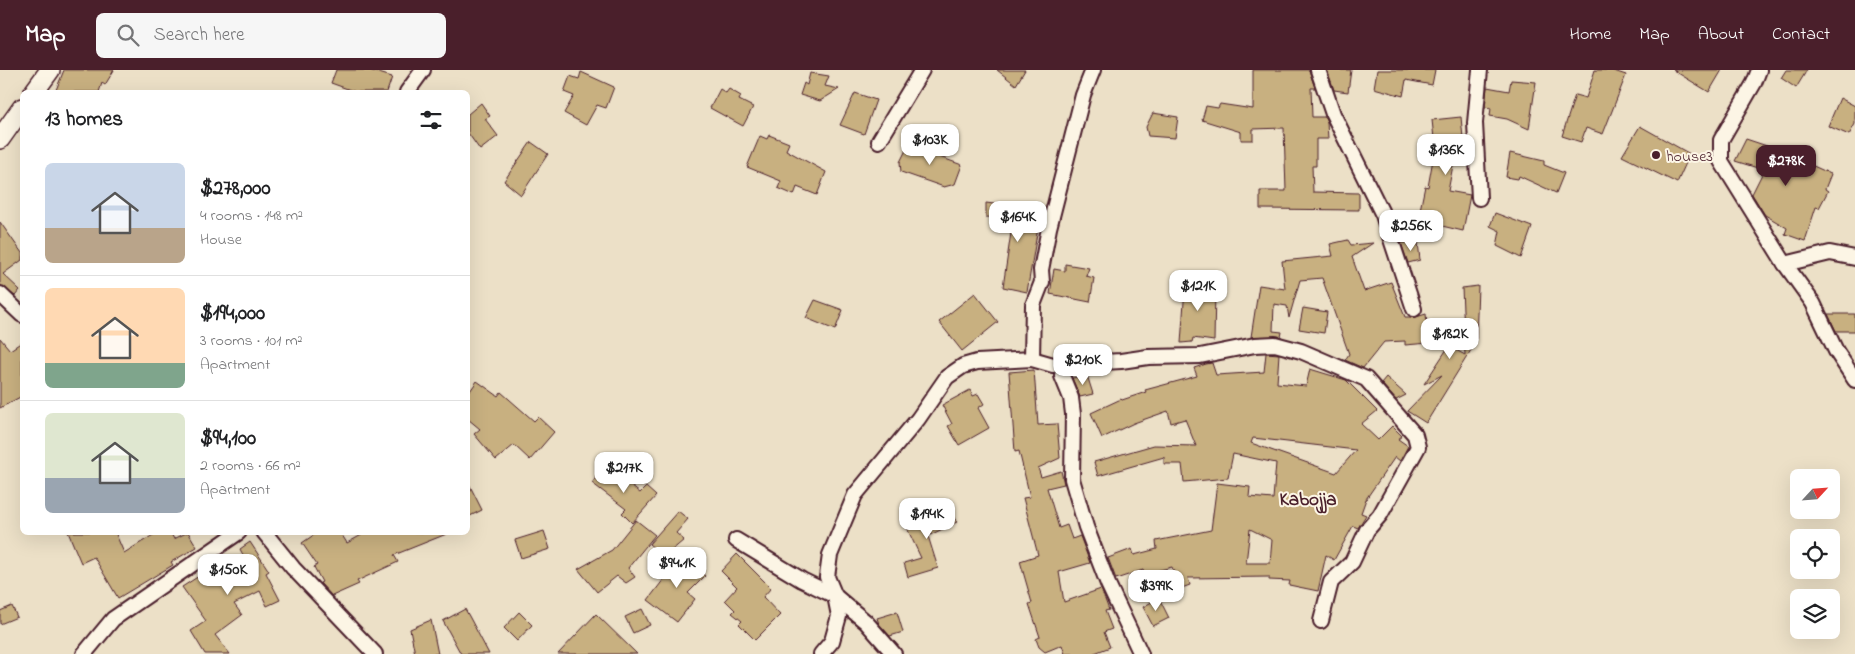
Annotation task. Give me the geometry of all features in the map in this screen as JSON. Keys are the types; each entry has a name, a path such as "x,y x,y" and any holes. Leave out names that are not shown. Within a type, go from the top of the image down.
{"street":[{"path":"35,90 50,70"},
{"path":"409,90 423,70"},
{"path":"879,141 922,70"},
{"path":"1032,359 1033,305 1042,282 1041,270 1049,228 1083,95 1093,70"},
{"path":"1318,70 1333,114 1383,215 1414,309"},
{"path":"1479,198 1474,124 1480,70"},
{"path":"1759,70 1754,83 1721,140 1721,161 1785,264 1813,304 1836,351 1855,380"},
{"path":"0,139 20,111"},
{"path":"1785,264 1830,253 1855,258"},
{"path":"0,294 20,313"},
{"path":"822,654 832,641 839,616 835,596 826,577 830,555 855,495 918,419 947,377 963,366 977,362 1032,359 1053,365 1121,362 1148,357 1200,356 1255,345 1275,344 1301,352 1366,379 1410,428 1415,435 1418,447 1380,515 1367,530 1352,562 1331,582 1321,621"},
{"path":"1064,364 1062,376 1070,398 1073,414 1072,479 1086,527 1108,584 1141,654"},
{"path":"84,654 113,619 236,535"},
{"path":"266,535 293,568 375,654"},
{"path":"736,540 802,580 835,596 866,622 894,654"}],"building":[{"path":"64,70 114,70 105,85 102,83 100,90 56,90"},
{"path":"336,70 369,70 392,77 388,90 350,90 331,83"},
{"path":"997,70 1025,70 1016,85"},
{"path":"1253,70 1309,70 1315,88 1311,88 1312,117 1325,117 1328,139 1316,139 1316,166 1312,166 1313,192 1359,193 1359,210 1260,209 1260,191 1286,191 1284,128 1253,129 1253,140 1241,140 1241,132 1202,120 1206,106 1218,108 1220,104 1253,109"},
{"path":"1327,70 1351,70 1348,92 1334,90"},
{"path":"1377,70 1435,70 1432,85 1406,80 1403,96 1374,88"},
{"path":"1595,70 1611,70 1626,75 1603,134 1586,128 1581,142 1562,136 1575,95 1586,98"},
{"path":"1673,70 1722,70 1709,92"},
{"path":"1786,70 1807,70 1796,88 1781,78"},
{"path":"581,72 614,87 606,108 597,105 586,125 564,113 574,96 564,92 570,76 579,79"},
{"path":"810,73 829,76 825,86 839,89 820,101 800,95 804,83 807,85"},
{"path":"1511,80 1536,82 1529,129 1507,119 1490,116 1491,108 1485,107 1487,87 1509,91"},
{"path":"720,89 726,93 729,89 741,96 739,100 753,107 743,126 710,108"},
{"path":"855,93 876,100 864,134 840,125"},
{"path":"1840,98 1855,106 1855,124 1849,135 1828,126"},
{"path":"481,103 490,116 485,119 498,136 480,150 470,136 470,112"},
{"path":"1153,113 1178,117 1175,138 1148,136 1146,127"},
{"path":"1461,117 1464,149 1456,150 1448,191 1470,195 1463,231 1442,226 1441,214 1420,210 1425,186 1428,187 1435,148 1432,120"},
{"name":"house3","path":"1640,126 1690,154 1677,183 1622,156"},
{"path":"769,135 789,143 786,150 826,172 817,195 797,187 794,195 778,188 781,181 747,167 760,136 767,139"},
{"path":"1746,139 1770,147 1768,150 1789,155 1831,174 1825,189 1828,191 1819,208 1816,207 1805,241 1785,234 1787,228 1765,215 1752,194 1764,170 1735,161"},
{"path":"531,142 548,154 521,195 504,181"},
{"path":"916,143 937,146 937,156 962,165 955,184 944,187 901,172 900,162 907,148 913,150"},
{"path":"1510,153 1544,161 1544,165 1564,173 1556,193 1519,176 1518,179 1506,177"},
{"path":"986,203 1041,210 1027,292 1003,287 1013,219 986,217"},
{"path":"1495,213 1532,227 1521,258 1497,246 1500,231 1490,226"},
{"path":"0,222 20,250 20,261 3,274 20,290 15,296 0,285"},
{"path":"1348,240 1351,245 1373,243 1352,257 1364,291 1391,282 1405,317 1416,317 1426,314 1429,343 1405,345 1405,341 1384,342 1363,368 1345,360 1349,354 1322,278 1300,280 1289,318 1287,306 1274,304 1273,331 1282,332 1281,337 1251,337 1259,285 1285,289 1282,261 1333,256 1330,244"},
{"path":"1418,242 1420,260 1408,263 1401,243"},
{"path":"1065,264 1089,268 1086,276 1094,278 1090,302 1050,294 1054,269 1065,271"},
{"path":"1186,274 1198,274 1197,288 1215,290 1214,341 1193,338 1192,342 1181,343"},
{"path":"1478,286 1476,342 1426,423 1407,411 1442,375 1424,384 1449,346 1465,355 1462,288"},
{"path":"975,293 998,322 962,351 939,322"},
{"path":"815,300 843,310 835,330 806,318"},
{"path":"1303,308 1327,312 1324,333 1299,329"},
{"path":"1828,314 1855,314 1855,331 1836,331"},
{"path":"0,338 10,350 20,343 20,397 0,408"},
{"path":"1266,353 1279,354 1277,383 1306,386 1310,369 1346,380 1377,411 1361,424 1378,440 1392,426 1402,436 1398,439 1408,446 1400,461 1395,457 1366,499 1361,513 1366,515 1358,528 1353,526 1334,560 1326,555 1318,591 1289,585 1290,581 1269,580 1269,577 1188,578 1190,585 1179,589 1172,567 1144,574 1143,570 1116,579 1108,558 1132,549 1134,555 1157,549 1156,541 1211,530 1217,483 1250,487 1249,497 1273,499 1276,463 1233,454 1228,478 1184,482 1182,464 1164,464 1164,457 1098,476 1094,462 1154,445 1196,446 1185,419 1171,423 1168,411 1134,423 1102,438 1091,413 1121,399 1146,392 1145,390 1197,376 1194,368 1206,364 1212,363 1216,375 1264,372","holes":["1253,438 1356,450 1336,473 1251,443","1250,529 1272,540 1270,563 1246,563"]},
{"path":"1034,370 1038,425 1057,424 1060,458 1038,468 1041,477 1061,471 1064,484 1047,488 1059,528 1067,525 1072,539 1080,536 1090,563 1059,572 1064,602 1101,589 1109,610 1105,611 1112,629 1104,632 1110,647 1092,654 1065,654 1062,645 1045,652 1039,647 1036,639 1040,637 1029,604 1032,603 1020,561 1038,555 1023,498 1030,497 1019,451 1015,452 1009,372"},
{"path":"1087,375 1093,394 1080,397 1072,378"},
{"path":"1386,377 1406,395 1396,400 1381,383"},
{"path":"477,381 498,396 501,392 534,421 538,417 554,432 530,460 514,445 496,460 474,434 480,429 470,421 470,391"},
{"path":"970,390 973,396 978,394 984,404 978,408 989,428 959,445 948,426 952,424 942,405"},
{"path":"605,466 640,493 646,487 656,496 632,523 622,513 626,509 592,483"},
{"path":"470,486 482,510 470,516"},
{"path":"946,506 957,522 928,536 938,568 908,577 904,563 921,558 906,526"},
{"path":"678,511 688,519 676,533 684,540 664,557 649,544"},
{"path":"636,520 655,535 628,568 635,577 626,583 617,576 597,592 578,569 612,550"},
{"path":"544,531 550,549 521,558 515,540"},
{"path":"69,535 116,535 124,553 153,535 172,535 174,539 182,535 190,535 197,547 171,562 173,565 118,598 94,557 81,563"},
{"path":"314,535 342,535 347,543 362,535 444,535 394,555 398,562 357,581 359,584 332,596 320,583 322,582 314,567 317,565 302,543"},
{"path":"250,542 269,571 266,573 280,600 267,606 260,591 234,604 242,615 215,635 230,654 205,654 191,631 206,621 182,587 199,576 201,579 243,555 240,549"},
{"path":"683,554 705,576 688,593 695,599 677,622 648,600"},
{"path":"737,554 771,588 763,597 780,615 755,640 739,624 742,621 732,613 735,610 725,600 737,587 721,571"},
{"path":"1155,600 1160,600 1169,618 1153,626 1143,607"},
{"path":"12,606 17,617 0,624 0,611"},
{"path":"465,609 489,654 461,654 443,621"},
{"path":"642,609 650,625 633,633 625,617"},
{"path":"519,612 532,625 517,641 504,628"},
{"path":"897,612 903,632 890,636 879,624 877,618"},
{"path":"596,614 637,654 558,654"},
{"path":"431,620 438,654 415,654 410,629"}],"place":[{"name":"house3","path":"1656,155"}],"district":[{"name":"Kabojja","path":"1308,498"}]}
